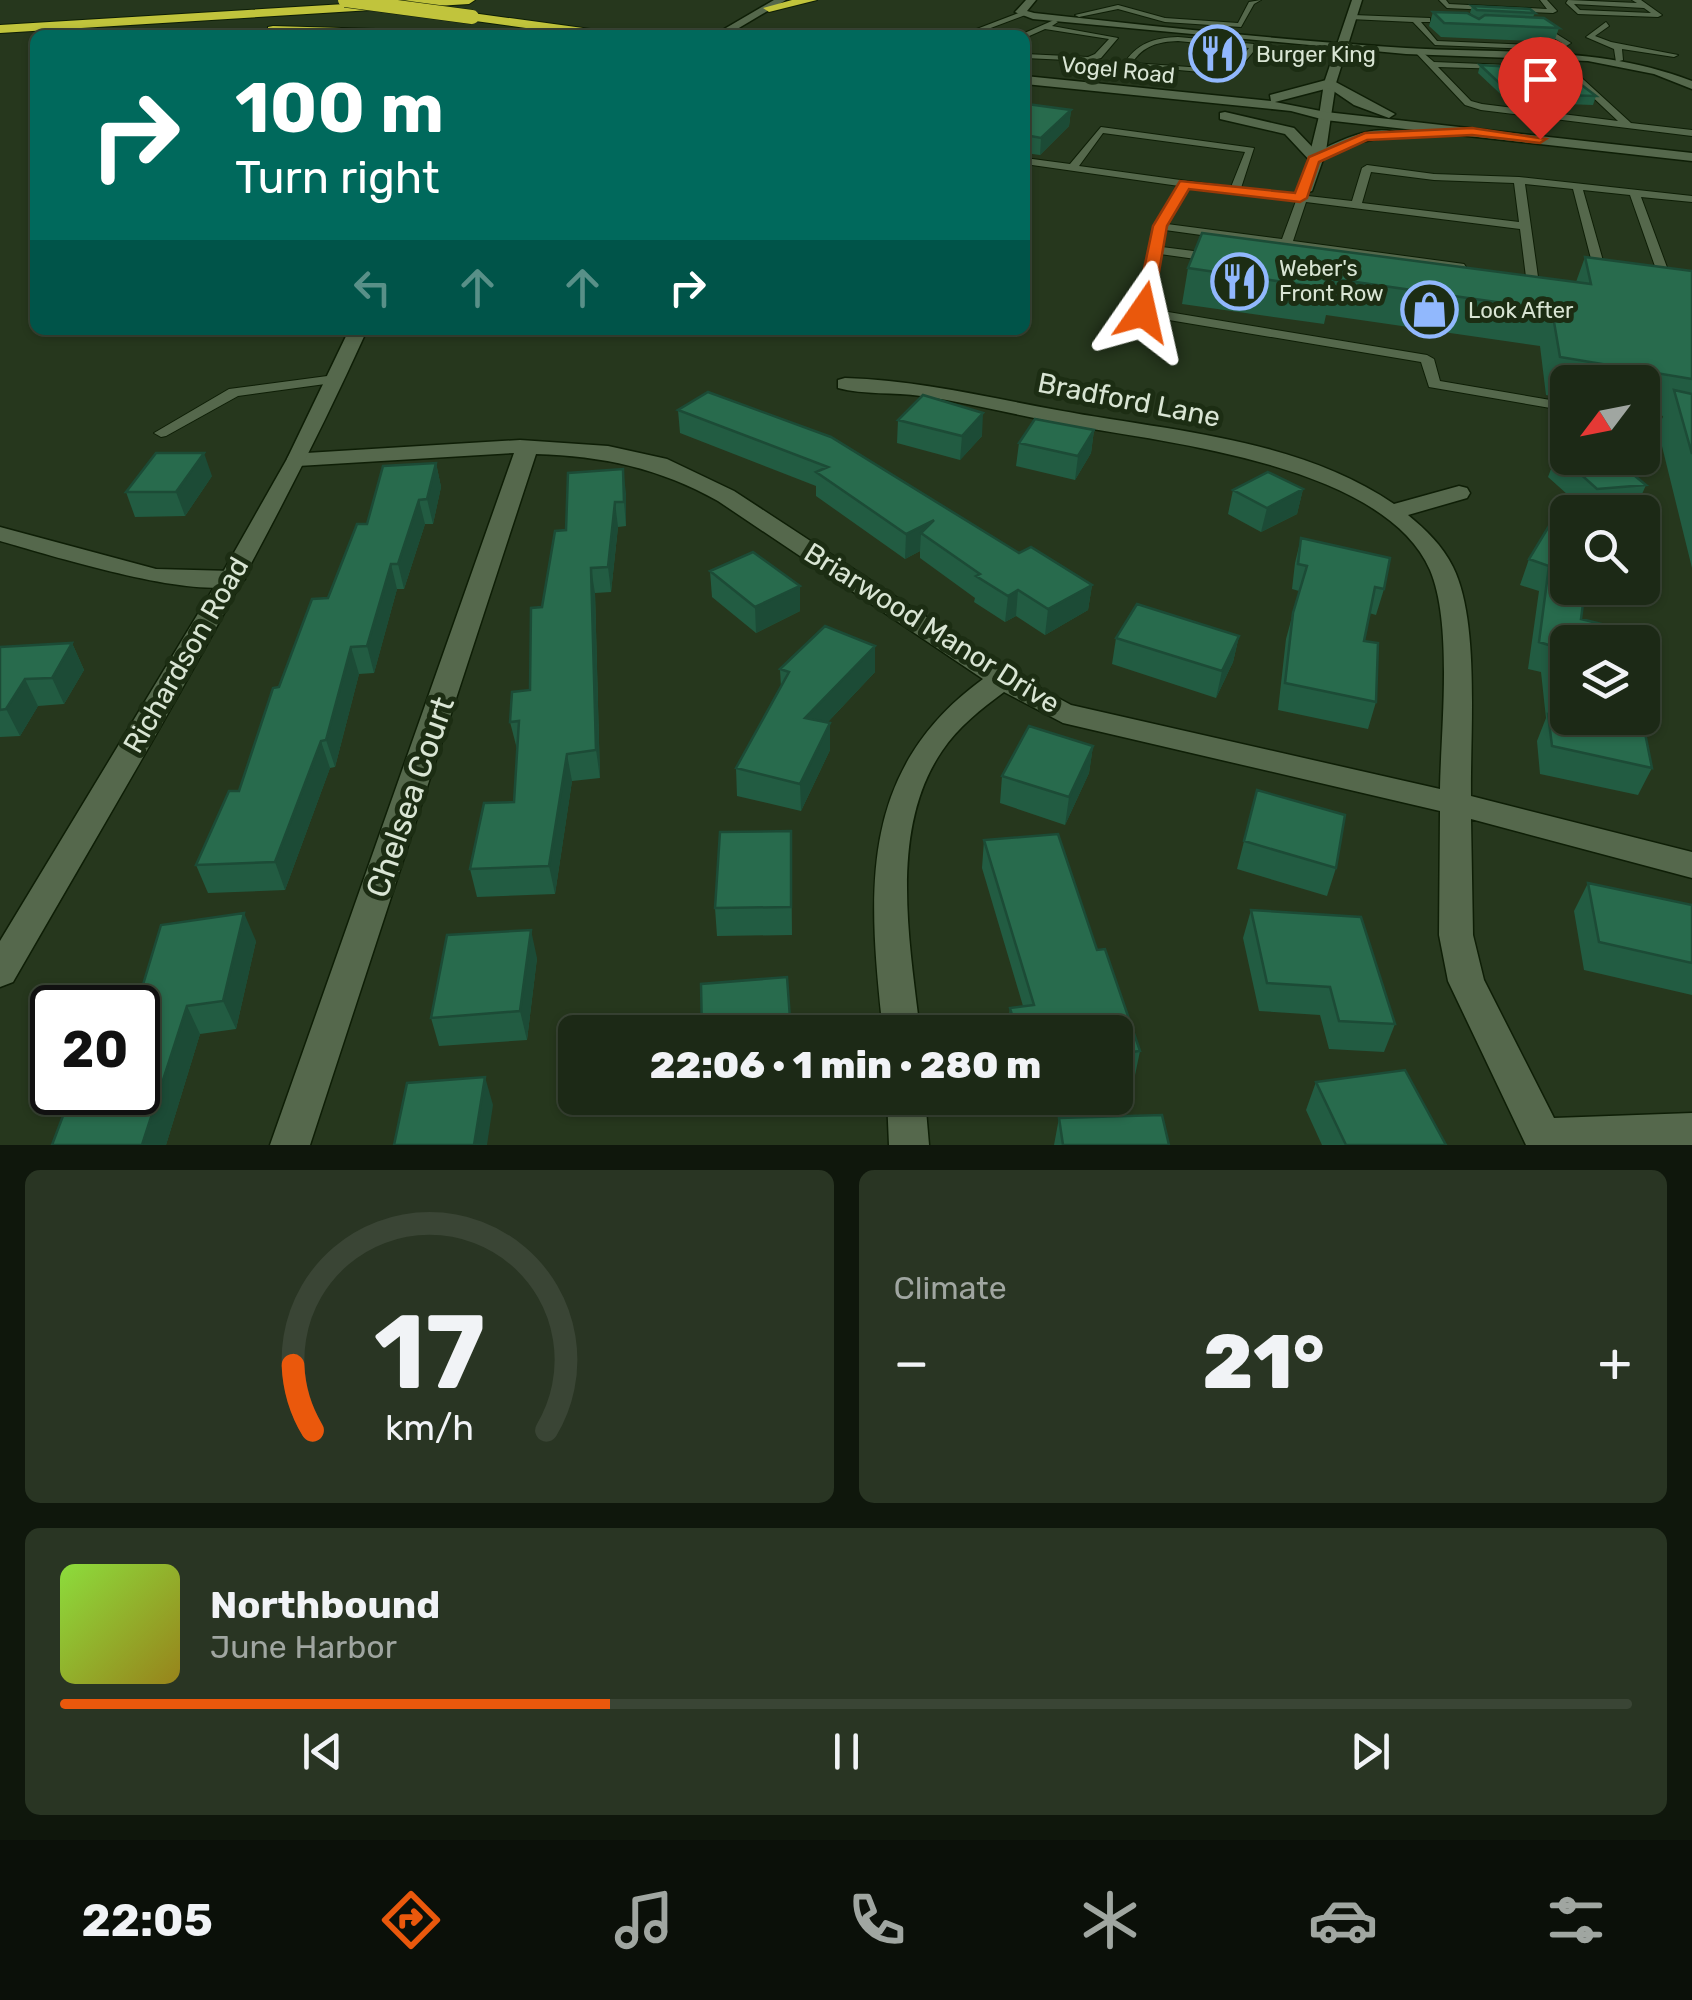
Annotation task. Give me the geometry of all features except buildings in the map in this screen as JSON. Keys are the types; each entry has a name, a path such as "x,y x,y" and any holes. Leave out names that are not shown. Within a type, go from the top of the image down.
{"highway":[{"path":"0,18 300,0"},
{"path":"345,0 568,30"},
{"path":"0,32 469,0"},
{"path":"775,4 811,0"},
{"path":"0,32 30,32"}],"street":[{"path":"1031,0 1022,8 1024,14 1163,24 1222,39 1620,60 1656,68 1692,85"},
{"path":"1302,195 1319,151 1330,83 1357,0"},
{"path":"733,30 775,4"},
{"name":"Vogel Road","path":"1030,81 1282,119 1325,116 1692,157"},
{"path":"1195,104 1288,97 1330,83"},
{"path":"1330,83 1372,109 1472,132"},
{"name":"Vogel Road","path":"1030,93 1195,104"},
{"path":"1195,104 1291,131 1307,143 1313,160"},
{"path":"1313,160 1365,136 1472,132"},
{"name":"Richardson Road","path":"0,972 232,579 298,459 356,335"},
{"name":"Bradford Lane","path":"845,384 912,388 1257,455 1326,478 1391,512 1437,558 1452,588 1455,632 1456,935 1466,981 1545,1141"},
{"name":"Briarwood Manor Drive","path":"298,459 526,448 610,452 690,475 1002,678 1063,712 1454,802 1692,865"},
{"name":"Chelsea Court","path":"290,1145 526,448"},
{"path":"1391,512 1459,493"},
{"path":"0,534 155,576 232,579"},
{"path":"899,1015 889,876 908,783 957,714 1002,678"},
{"path":"907,1115 910,1145"},
{"path":"1545,1141 1692,1132"}],"lane":[{"path":"1118,7 1163,24 1241,25 1250,2 1258,0"},
{"path":"1442,0 1447,6 1553,11 1542,0"},
{"path":"1635,0 1646,6 1658,15 1578,12 1568,2 1646,6"},
{"path":"1080,15 1135,4"},
{"path":"979,30 1024,14"},
{"path":"1352,16 1432,20"},
{"path":"1030,33 1058,19"},
{"path":"1415,19 1435,43 1499,51 1560,48 1567,43 1544,26 1525,25"},
{"path":"1606,24 1590,37 1618,48 1620,60"},
{"path":"1030,56 1089,60 1114,38 1047,27"},
{"path":"1481,34 1499,51"},
{"path":"1222,39 1254,46 1234,73 1127,65 1136,47 1154,40 1222,39"},
{"path":"1171,68 1194,40"},
{"path":"1606,44 1674,54"},
{"path":"1420,52 1468,103 1481,107 1692,133"},
{"path":"1432,64 1570,72 1628,126"},
{"path":"1072,168 1101,130 1251,150 1236,190"},
{"path":"1030,162 1525,226"},
{"path":"1356,205 1367,168 1692,199"},
{"path":"1519,180 1525,226 1521,278 1550,279"},
{"path":"1185,184 1160,226 1143,312 1427,359 1434,384 1550,403"},
{"path":"1577,186 1604,286"},
{"path":"1634,192 1674,295 1654,292"},
{"path":"1286,243 1302,195"},
{"path":"1160,226 1475,269"},
{"path":"1156,250 1231,260"},
{"path":"1586,284 1621,288"},
{"path":"161,433 234,392 335,379"},
{"path":"1660,423 1692,428"}],"place":[{"name":"Burger King","path":"1217,54"},
{"name":"Weber's Front Row","path":"1240,281"},
{"name":"Look After","path":"1429,310"}],"route":[{"path":"1143,312 1160,226 1185,184 1300,198 1313,160 1365,136 1472,132 1540,139"}]}
